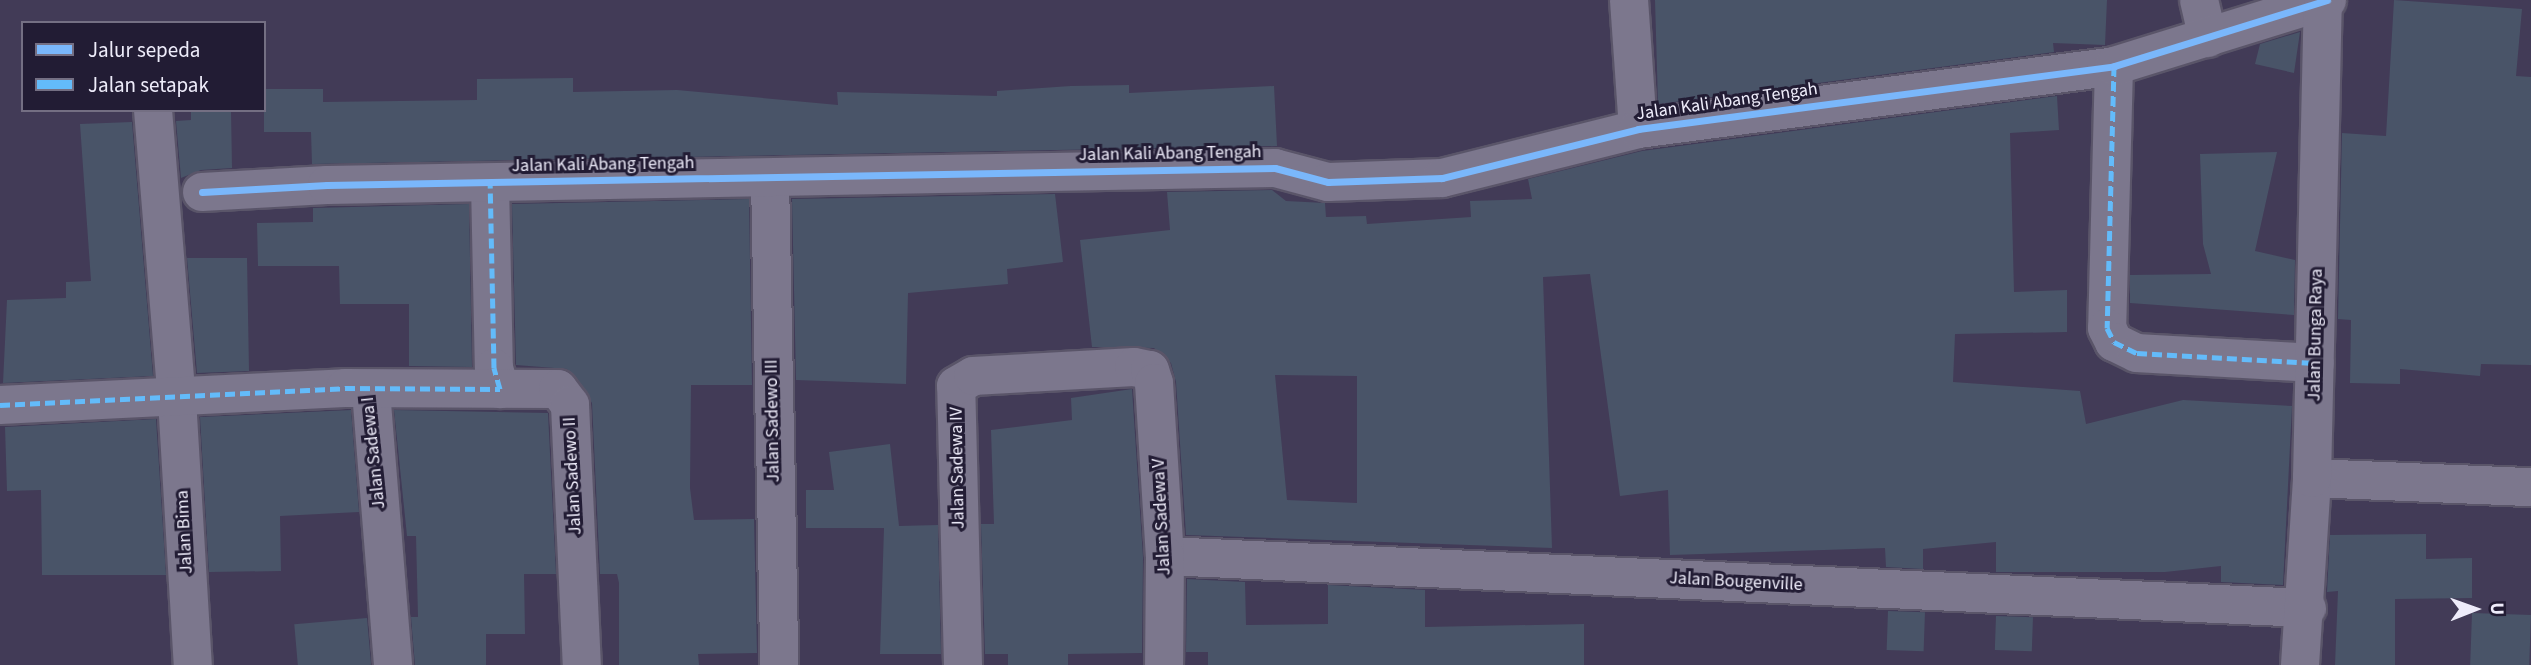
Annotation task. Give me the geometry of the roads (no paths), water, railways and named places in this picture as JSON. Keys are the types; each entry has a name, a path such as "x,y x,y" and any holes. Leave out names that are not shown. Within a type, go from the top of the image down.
{"street":[{"path":"1629,0 1638,129"},
{"path":"2199,0 2208,38"},
{"name":"Jalan Kali Abang Tengah","path":"202,192 327,186 1275,168 1328,182 1442,178 1638,129 2113,66 2325,2"},
{"name":"Jalan Bunga Raya","path":"2300,665 2307,608 2312,478 2325,2"},
{"path":"2113,66 2107,328 2114,342 2137,353 2315,363"},
{"name":"Jalan Bima","path":"153,112 177,399 193,665"},
{"name":"Jalan Sadewo III","path":"771,178 779,665"},
{"path":"372,391 500,389 494,368 490,183"},
{"name":"Jalan Sadewa V","path":"1150,370 1165,556 1164,665"},
{"name":"Jalan Sadewa IV","path":"964,665 956,386 973,376 1150,370"},
{"name":"Jalan Sadewa I","path":"0,405 177,399 345,388 372,391 393,665"},
{"name":"Jalan Sadewo II","path":"500,389 558,388 570,405 582,665"},
{"path":"2312,478 2531,487"},
{"name":"Jalan Bougenville","path":"1165,556 2307,608"}]}
